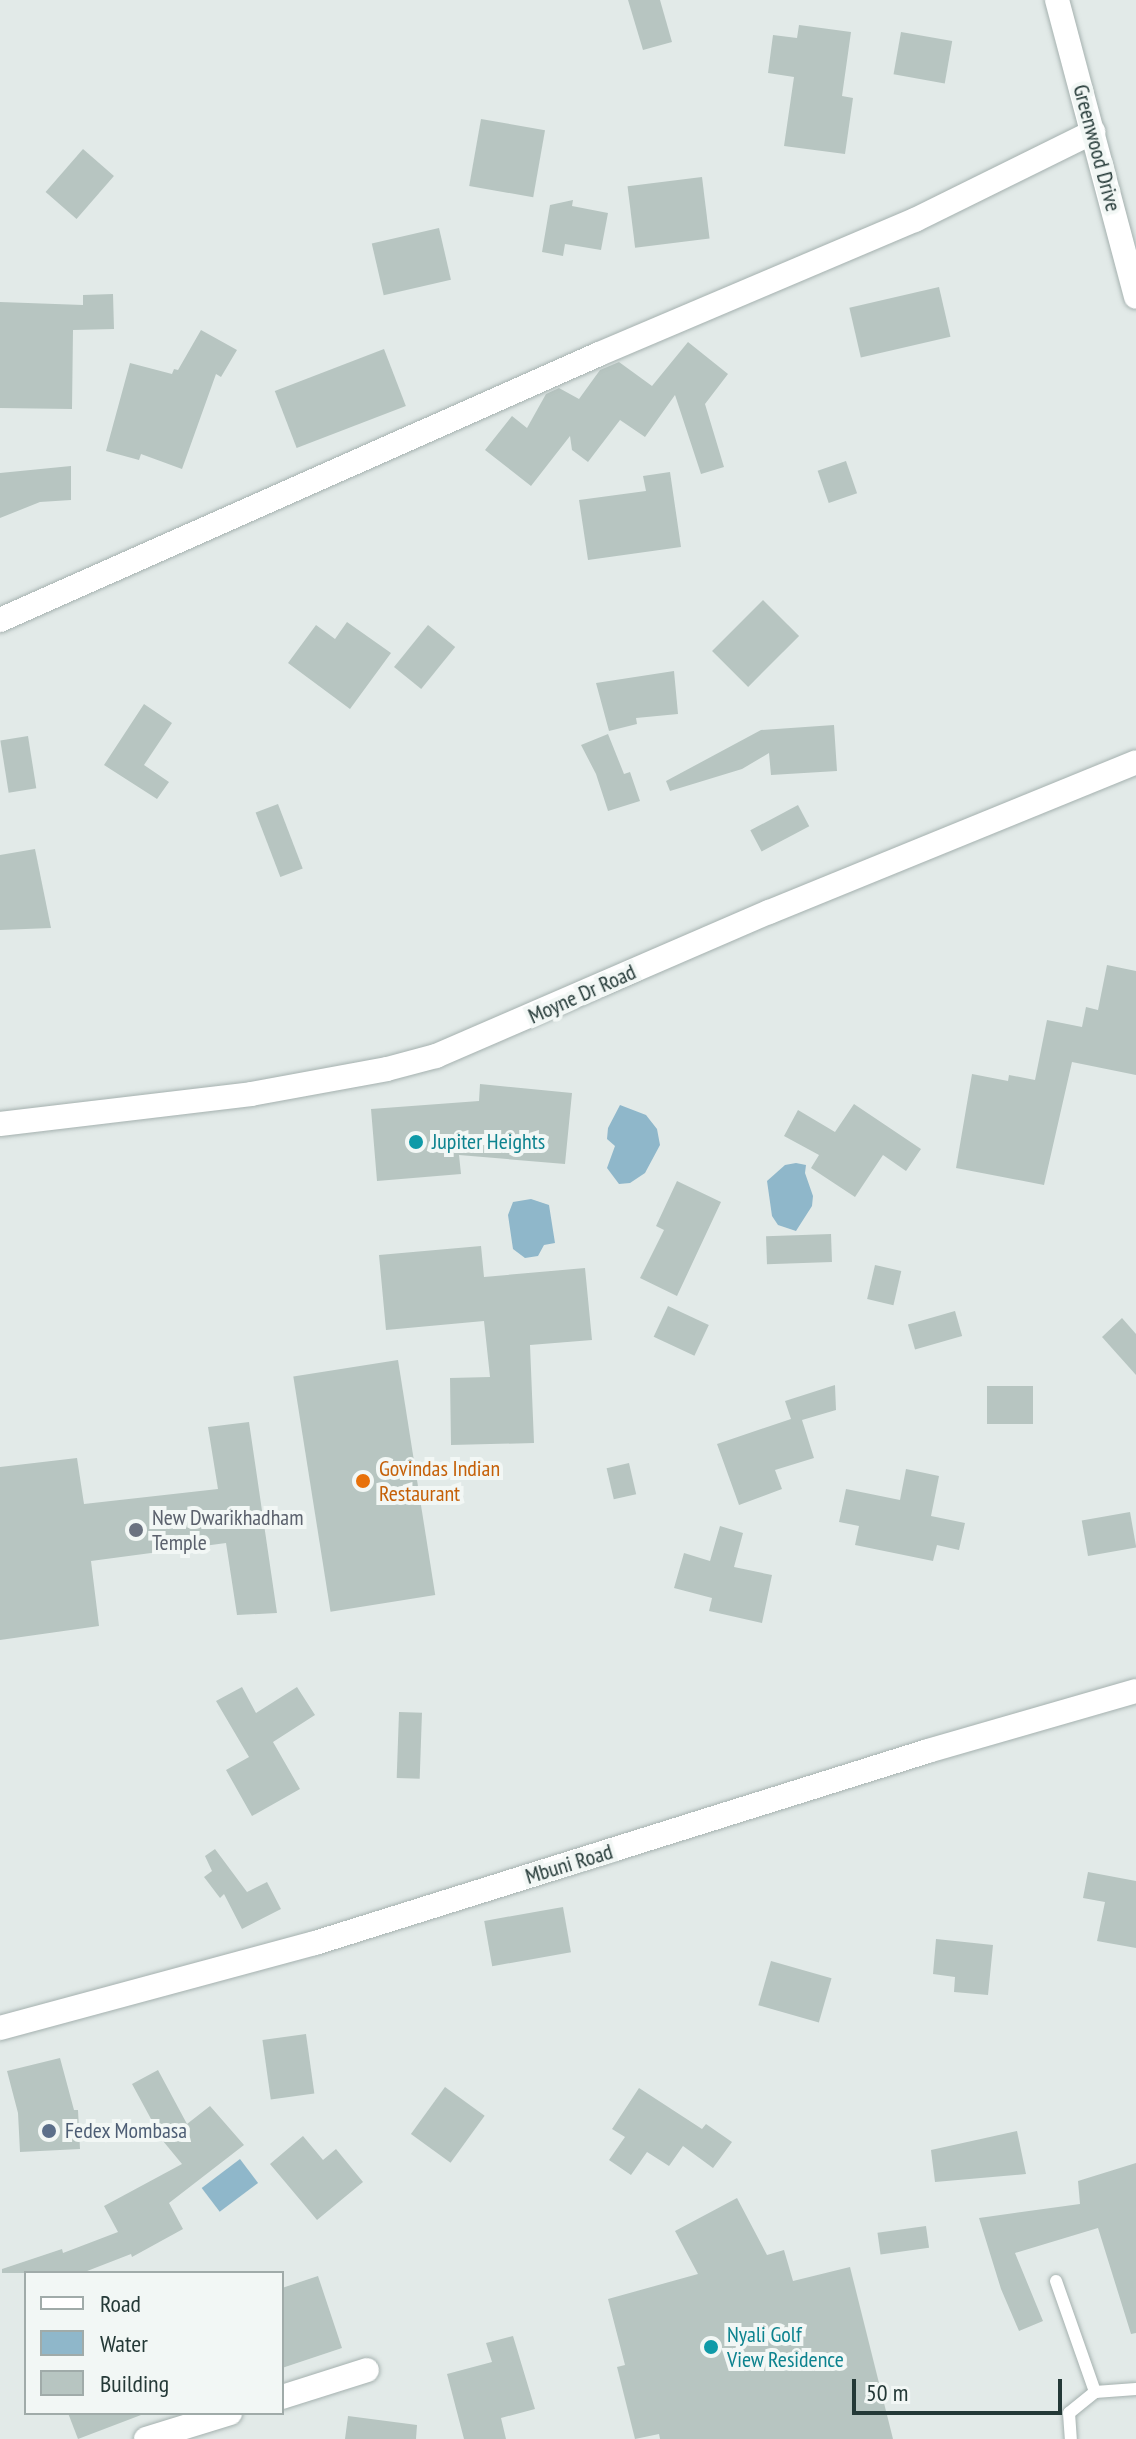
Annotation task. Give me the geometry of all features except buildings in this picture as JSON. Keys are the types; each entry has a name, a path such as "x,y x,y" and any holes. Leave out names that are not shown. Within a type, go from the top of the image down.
{"street":[{"name":"Greenwood Drive","path":"1057,0 1136,297"},
{"path":"0,620 599,354 915,220 1093,132"},
{"name":"Moyne Dr Road","path":"0,1124 251,1094 387,1069 436,1056 769,912 1136,762"},
{"name":"Mbuni Road","path":"0,2028 315,1943 928,1751 1136,1691"},
{"path":"284,2396 367,2370"},
{"path":"146,2439 224,2415"}],"lane":[{"path":"1056,2281 1095,2392"},
{"path":"1071,2439 1069,2413 1095,2392 1136,2389"}],"water":[{"path":"620,1105 646,1115 657,1129 660,1145 645,1173 630,1183 619,1184 607,1168 615,1146 607,1139 608,1128"},
{"path":"785,1165 806,1165 805,1173 813,1196 812,1206 796,1231 778,1225 772,1216 767,1181"},
{"path":"531,1199 549,1205 555,1243 544,1245 538,1256 525,1258 513,1249 508,1215 513,1202"},
{"path":"240,2159 258,2183 220,2212 202,2188"}],"place":[{"name":"Jupiter Heights","path":"416,1142"},
{"name":"Govindas Indian Restaurant","path":"363,1481"},
{"name":"New Dwarikhadham Temple","path":"136,1530"},
{"name":"Fedex Mombasa","path":"49,2131"},
{"name":"Nyali Golf View Residence","path":"711,2347"}]}
